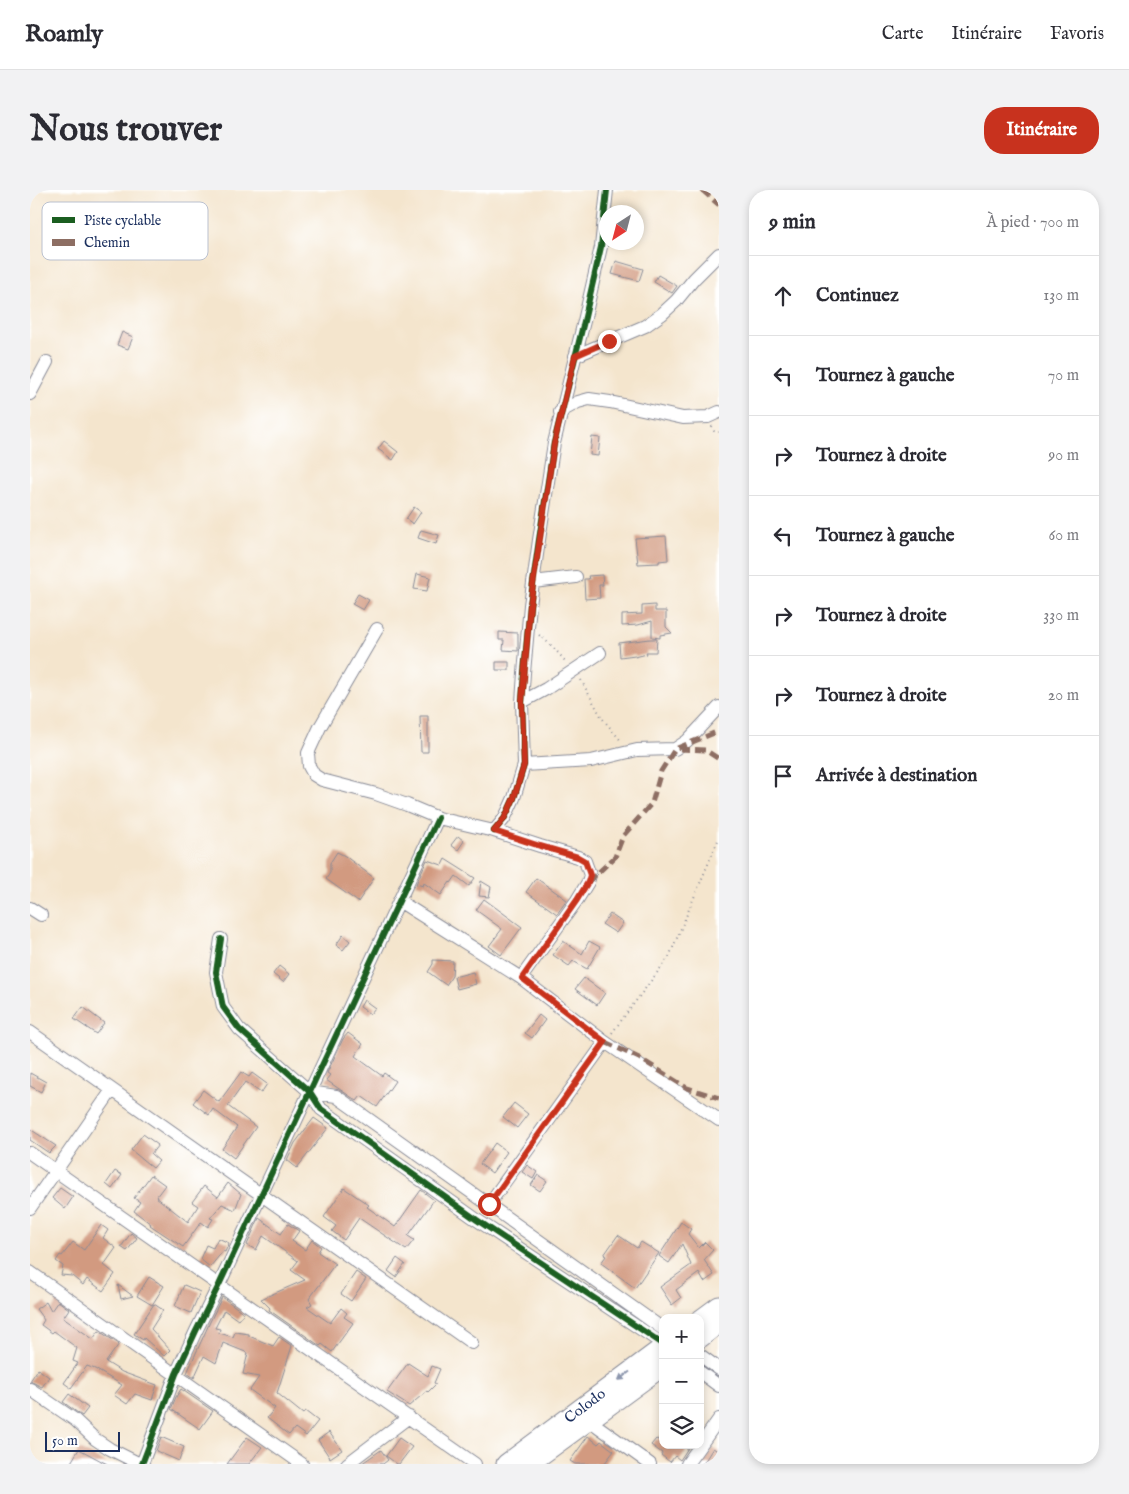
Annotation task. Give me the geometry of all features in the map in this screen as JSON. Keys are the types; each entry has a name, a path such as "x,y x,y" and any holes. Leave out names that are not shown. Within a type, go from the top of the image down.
{"main road":[{"path":"704,1317 719,1306"},
{"path":"704,1335 719,1324"},
{"name":"Colodo","path":"506,1464 659,1349"},
{"name":"Colodo","path":"529,1464 659,1369"}],"street":[{"path":"494,831 504,819 514,798 524,765 522,702 533,582 560,412 601,247 607,190"},
{"path":"575,356 645,326 662,314 719,254"},
{"path":"30,394 47,362"},
{"path":"560,412 578,402 589,399 683,418 708,417 719,412"},
{"path":"533,582 576,577"},
{"path":"376,629 320,727 308,753 309,766 314,775 322,780 376,794 438,818 494,831 578,857 585,861 590,875 588,882 522,978"},
{"path":"522,702 546,689 600,653"},
{"path":"524,765 591,761 637,750 675,749 687,741 719,707"},
{"path":"30,1389 75,1420 95,1439 110,1449 141,1464 176,1374 438,818"},
{"path":"399,901 522,978 605,1042 719,1120"},
{"path":"30,908 41,915"},
{"path":"221,939 216,972 223,1007 239,1029 310,1092 321,1109 478,1220 659,1343"},
{"path":"30,1032 472,1343"},
{"path":"489,1204 605,1042"},
{"path":"30,1208 112,1090"},
{"path":"310,1092 336,1096 659,1325"},
{"path":"30,1153 475,1464"},
{"path":"30,1272 302,1464"},
{"path":"704,1358 719,1369"},
{"path":"704,1375 719,1386"},
{"path":"347,1464 409,1417"},
{"path":"687,1464 719,1419"},
{"path":"588,1420 650,1464"}],"path":[{"path":"605,1042 669,957 719,838"}],"building":[{"path":"616,261 643,269 639,281 612,274"},
{"path":"658,275 677,286 672,293 654,282"},
{"path":"122,332 133,337 128,349 117,345"},
{"path":"592,437 600,438 598,456 590,455"},
{"path":"384,441 398,452 393,460 378,449"},
{"path":"414,507 421,512 413,524 406,519"},
{"path":"421,530 439,535 436,544 418,538"},
{"path":"666,536 668,560 659,561 659,563 638,564 635,538"},
{"path":"417,574 430,577 427,591 414,589"},
{"path":"602,575 603,585 599,585 600,598 585,599 584,579 589,579 588,576"},
{"path":"358,594 369,600 363,610 352,604"},
{"path":"655,605 655,611 666,611 666,627 672,633 660,635 660,638 652,637 652,621 638,625 622,626 622,615 642,614 642,606"},
{"path":"499,632 518,633 518,651 503,650 504,640 499,640"},
{"path":"657,639 656,652 646,652 647,654 635,657 635,655 620,657 619,643"},
{"path":"496,662 509,662 509,670 496,670"},
{"path":"420,716 428,716 428,752 421,752"},
{"path":"458,836 464,841 458,850 451,845"},
{"path":"337,852 374,878 358,902 326,879 330,873 330,863"},
{"path":"445,859 475,878 469,886 456,876 441,895 424,883 423,886 416,884 427,860 442,865"},
{"path":"536,878 567,900 557,914 526,892"},
{"path":"481,881 491,887 489,897 479,896"},
{"path":"484,899 522,927 501,955 489,946 502,929 476,910"},
{"path":"610,914 623,923 616,933 602,924"},
{"path":"343,935 350,941 343,950 336,945"},
{"path":"563,941 582,954 589,941 600,947 587,969 573,961 569,966 553,955"},
{"path":"433,960 453,961 452,976 446,985 428,972 433,964"},
{"path":"279,966 289,974 283,982 273,974"},
{"path":"473,972 476,984 457,989 454,977"},
{"path":"584,978 605,993 597,1005 575,989"},
{"path":"364,1000 375,1008 370,1014 360,1007"},
{"path":"83,1007 104,1023 96,1034 74,1019"},
{"path":"539,1015 545,1020 532,1038 525,1033"},
{"path":"348,1033 363,1044 355,1056 382,1076 384,1073 395,1081 377,1107 361,1096 357,1101 326,1080 330,1075 327,1073 343,1039"},
{"path":"241,1072 249,1077 252,1073 267,1084 261,1093 245,1082 228,1106 256,1127 234,1158 222,1149 237,1127 213,1109 209,1115 193,1103 203,1090 219,1102"},
{"path":"30,1073 46,1082 41,1092 30,1086"},
{"path":"514,1103 528,1114 517,1128 503,1117"},
{"path":"314,1118 328,1128 297,1168 287,1160 295,1143"},
{"path":"30,1129 56,1146 49,1153 30,1140"},
{"path":"143,1134 158,1145 151,1154 159,1161 153,1168 131,1150"},
{"path":"495,1143 507,1152 492,1173 480,1164"},
{"path":"527,1165 537,1172 533,1179 522,1172"},
{"path":"115,1171 122,1175 112,1189 106,1184"},
{"path":"151,1175 165,1185 156,1197 188,1222 198,1206 192,1202 204,1186 218,1197 228,1183 241,1194 235,1210 222,1204 210,1218 213,1219 208,1227 201,1222 183,1247 150,1225 134,1211 140,1202 134,1198"},
{"path":"538,1175 547,1181 540,1191 531,1185"},
{"path":"60,1188 73,1197 65,1209 52,1198"},
{"path":"344,1188 369,1205 367,1207 395,1227 421,1190 434,1200 408,1236 414,1240 406,1250 359,1218 344,1240 332,1231 336,1226 324,1217"},
{"path":"259,1218 281,1234 288,1224 299,1231 292,1241 305,1250 312,1240 321,1247 318,1252 335,1264 309,1299 312,1304 307,1307 330,1323 341,1308 347,1313 344,1317 353,1323 332,1352 322,1344 320,1346 269,1310 270,1308 261,1299 305,1280 291,1270 298,1261 263,1236 256,1250 247,1245"},
{"path":"681,1222 691,1229 688,1234 699,1248 705,1242 713,1250 704,1260 714,1275 704,1282 699,1273 676,1290 681,1298 672,1305 660,1287 691,1265 682,1244 669,1263 659,1256"},
{"path":"101,1225 108,1230 103,1238 116,1248 104,1265 115,1274 103,1291 87,1279 83,1285 72,1276 61,1275 63,1266 56,1261 73,1242 84,1250"},
{"path":"131,1233 137,1238 127,1251 121,1247"},
{"path":"618,1235 637,1248 641,1242 659,1253 635,1288 601,1263 606,1256 604,1255"},
{"path":"218,1238 229,1243 225,1252 223,1251 210,1267 200,1259 206,1245 213,1248"},
{"path":"397,1258 405,1264 396,1277 388,1271"},
{"path":"356,1272 366,1279 351,1301 341,1294"},
{"path":"149,1277 164,1286 152,1305 137,1296"},
{"path":"118,1285 133,1296 121,1299"},
{"path":"184,1285 200,1292 191,1313 175,1306"},
{"path":"222,1297 244,1313 238,1320 224,1310 215,1328 220,1329 219,1333 233,1337 235,1332 249,1334 249,1336 273,1346 279,1337 292,1346 277,1393 303,1414 305,1411 318,1421 306,1436 295,1428 289,1435 267,1418 275,1408 250,1390 259,1377 243,1374 248,1353 223,1343 216,1363 204,1356 194,1378 187,1373"},
{"path":"58,1301 69,1309 63,1318 93,1339 99,1331 119,1344 106,1362 122,1372 157,1385 152,1400 135,1394 127,1404 114,1395 122,1385 87,1366 71,1388 64,1383 78,1363 73,1361 77,1348 54,1331 52,1333 41,1325 44,1320 36,1309 46,1302 51,1311"},
{"path":"154,1304 163,1310 151,1329 170,1350 164,1356 144,1338 143,1340 134,1334"},
{"path":"408,1363 428,1376 432,1366 440,1369 434,1383 436,1384 409,1406 387,1392"},
{"path":"38,1369 49,1377 42,1387 30,1381"},
{"path":"181,1389 213,1411 200,1429 171,1409"},
{"path":"69,1394 88,1408 82,1416 63,1402"},
{"path":"329,1432 342,1450 330,1458 318,1440"},
{"path":"588,1436 598,1444 601,1441 614,1451 604,1464 575,1464 570,1461"},
{"path":"161,1437 184,1447 179,1461 156,1451"},
{"path":"247,1437 262,1447 249,1464 227,1464"},
{"path":"399,1438 412,1447 397,1464 386,1456"},
{"path":"659,1438 659,1449 687,1449 680,1460 675,1456 670,1462 651,1445 656,1439"},
{"path":"713,1448 719,1452 719,1464 703,1464"},
{"path":"79,1449 107,1464 70,1464"},
{"path":"381,1450 388,1460 383,1464 361,1464"}],"marked path":[{"path":"702,190 719,205"},
{"path":"588,882 615,857 623,836 652,803 661,771 675,749 719,731"},
{"path":"680,749 705,750 719,759"},
{"path":"605,1042 639,1058 687,1088 719,1098"}],"cycle path":[{"path":"494,831 504,819 509,809 524,765 522,702 530,605 539,540 554,443 601,247 607,190"},
{"path":"142,1464 176,1374 438,818"},
{"path":"221,939 216,972 223,1007 239,1029 310,1092 321,1109 477,1220 659,1341"}],"route":[{"path":"489,1204 605,1042 522,978 588,882 590,875 585,861 564,852 494,831 504,819 509,809 524,765 522,702 530,605 560,412 575,356 609,341"}]}
